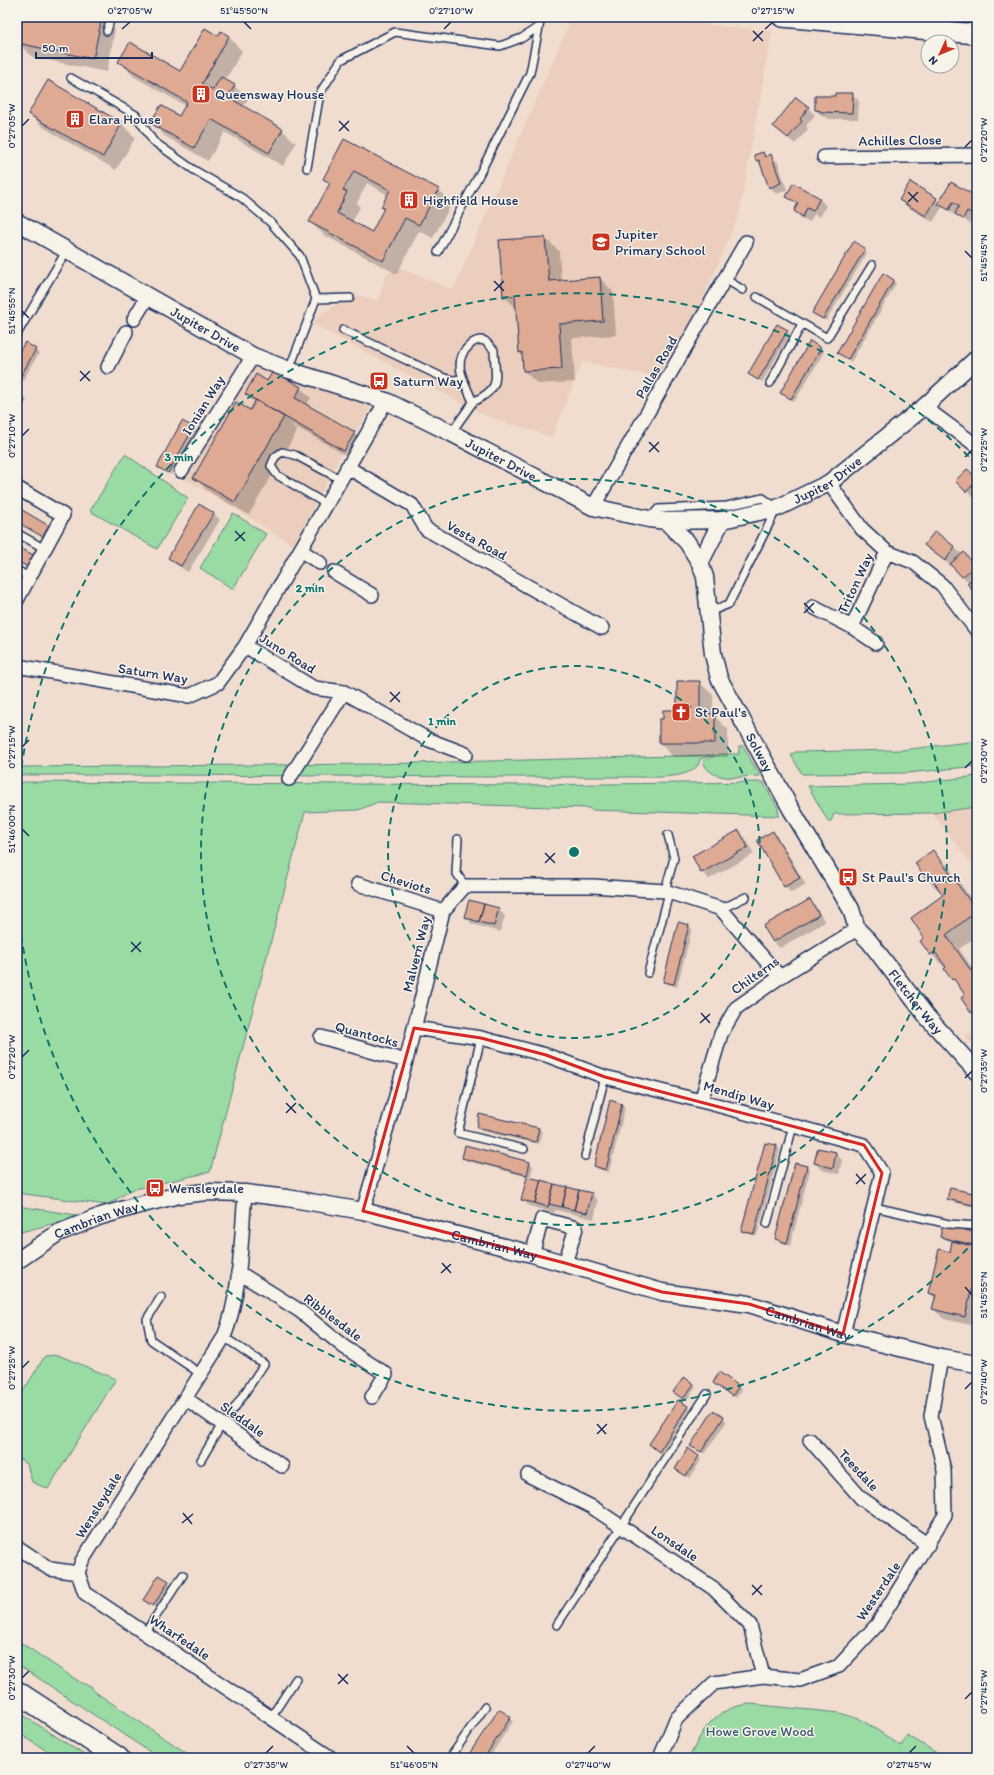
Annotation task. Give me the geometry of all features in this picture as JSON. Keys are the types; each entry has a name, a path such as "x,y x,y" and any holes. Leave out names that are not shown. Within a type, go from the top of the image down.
{"main road":[{"path":"782,17 977,34"},
{"path":"17,1692 118,1758"}],"street":[{"name":"Achilles Close","path":"824,157 977,155"},
{"name":"Jupiter Drive","path":"17,222 252,356 289,370 386,401 593,507 649,519 666,521 722,520 777,508 829,483 924,408 977,358"},
{"name":"Pallas Road","path":"593,507 746,242"},
{"path":"134,319 148,296"},
{"path":"108,367 126,332"},
{"name":"Ionian Way","path":"181,471 252,356"},
{"name":"Saturn Way","path":"17,666 189,696 218,683 245,646 386,401"},
{"path":"924,408 977,446"},
{"name":"Vesta Road","path":"347,467 412,505 426,529 602,628"},
{"path":"829,483 862,529 887,552 913,562 942,585 977,631"},
{"path":"17,488 64,515 17,600"},
{"path":"700,563 722,520"},
{"name":"Solway","path":"666,521 687,542 700,563 705,577 713,654 718,678 791,809 851,909 857,929"},
{"path":"300,550 320,564"},
{"name":"Triton Way","path":"852,627 887,552"},
{"path":"334,572 372,595"},
{"name":"Triton Way","path":"814,607 852,627 876,643"},
{"name":"Juno Road","path":"245,646 314,688 344,692 429,740 466,754"},
{"path":"289,779 344,692"},
{"name":"Cheviots","path":"358,884 444,911"},
{"path":"465,886 593,886 667,892 721,909 780,976"},
{"name":"Malvern Way","path":"363,1211 406,1061 444,911 465,886"},
{"name":"Chilterns","path":"701,1101 721,1034 736,1008 780,976 857,929"},
{"name":"Fletcher Way","path":"857,929 869,941 928,1018 977,1072"},
{"name":"Mendip Way","path":"414,1028 481,1038 546,1055 605,1076 864,1145 882,1173 843,1334"},
{"name":"Quantocks","path":"320,1037 406,1061"},
{"name":"Cambrian Way","path":"17,1261 58,1233 101,1216 179,1195 207,1192 245,1193 287,1198 363,1211 532,1254 662,1292 749,1304 843,1334 941,1358 977,1364"},
{"name":"Wensleydale","path":"78,1572 82,1561 224,1337 231,1320 238,1272 245,1193"},
{"path":"532,1254 542,1219 576,1228 565,1263"},
{"name":"Ribblesdale","path":"238,1272 300,1311 344,1347 386,1374 372,1397"},
{"name":"Westerdale","path":"660,1758 676,1719 714,1683 763,1676 800,1680 839,1666 877,1625 928,1545 945,1515 944,1470 932,1416 941,1358"},
{"name":"Sleddale","path":"185,1398 282,1466"},
{"name":"Teesdale","path":"810,1440 861,1498 928,1545"},
{"name":"Lonsdale","path":"528,1475 592,1506 713,1588 750,1625 763,1676"},
{"path":"17,1547 50,1569 78,1572"},
{"name":"Wharfedale","path":"78,1572 84,1593 331,1758"}],"lane":[{"path":"107,31 111,17"},
{"path":"438,252 530,73 541,17"},
{"path":"308,168 320,93 341,60 395,32 500,46 522,38 538,27"},
{"path":"71,78 136,114 153,141 194,170 242,198 270,222 300,256 316,299 289,370"},
{"path":"17,334 67,250"},
{"path":"757,297 827,338 872,264"},
{"path":"725,279 743,290"},
{"path":"316,299 350,298"},
{"path":"770,383 802,324"},
{"path":"343,330 442,377 452,380 463,379"},
{"path":"451,433 473,402 486,396 492,391 495,384 494,350 485,341 474,341 464,351 460,358 460,370 473,402"},
{"path":"326,504 277,475 271,466 275,456 282,452 295,455 340,479"},
{"path":"649,519 658,509 727,506 763,498 777,508 729,604 708,612"},
{"path":"17,533 45,549"},
{"path":"17,570 30,578"},
{"path":"648,973 674,858 668,835"},
{"path":"458,838 456,872 465,886"},
{"path":"721,909 746,897"},
{"path":"481,1038 458,1133 524,1149"},
{"path":"585,1156 605,1076"},
{"path":"767,1224 793,1126"},
{"path":"874,1207 949,1224 977,1226"},
{"path":"161,1297 147,1318 151,1340 201,1374"},
{"path":"224,1337 264,1364 234,1409"},
{"path":"557,1625 707,1394"},
{"path":"201,1460 222,1424"},
{"path":"145,1633 183,1575"},
{"path":"271,1717 296,1679"},
{"path":"450,1758 485,1707"}],"highlighted area":[{"path":"414,1028 481,1038 546,1055 605,1077 864,1145 882,1173 843,1334 749,1304 662,1292 565,1263 363,1211"}],"shaded area":[{"name":"Jupiter Primary School","path":"572,17 634,17 772,31 739,215 695,317 657,377 582,362 552,437 488,417 312,324 321,314 355,294 378,301 386,274 400,268 453,290"},
{"path":"250,356 371,407 339,458 294,546 226,503 181,477"},
{"path":"977,807 977,871 932,813"},
{"path":"977,1029 977,1049 965,1036"}],"green space":[{"path":"17,395 26,400 17,416"},
{"path":"125,454 188,498 157,549 90,511"},
{"path":"233,513 266,534 233,589 200,568"},
{"path":"977,741 977,766 908,773 802,774 791,755 795,752 902,750"},
{"path":"739,746 743,746 760,776 719,776 712,773 703,761 720,754 739,754"},
{"path":"714,755 700,759 697,766 692,771 664,777 17,775 17,768 21,767 376,764"},
{"path":"977,776 977,807 932,813 834,814 831,821 828,821 808,786 910,784"},
{"path":"17,782 526,785 763,782 778,808 779,816 591,810 589,808 378,802 358,810 305,812 210,1172 131,1190 107,1205 17,1193"},
{"path":"17,1206 83,1216 21,1232 17,1224"},
{"path":"58,1355 116,1379 48,1489 32,1482 27,1464 17,1457 17,1401 45,1356"},
{"path":"17,1640 81,1683 91,1686 94,1691 101,1696 194,1758 159,1758 17,1664"},
{"name":"Howe Grove Wood","path":"750,1704 840,1713 862,1720 901,1746 907,1735 945,1758 689,1758 700,1737 712,1721 728,1710 738,1706"},
{"path":"17,1711 89,1758 58,1758 17,1732"}],"building":[{"path":"22,17 102,17 93,59 17,43"},
{"name":"Queensway House","path":"205,28 218,36 221,31 229,36 202,84 213,90 221,77 235,85 228,97 283,129 269,153 211,119 194,148 150,123 161,105 179,116 187,102 118,62 130,42 180,71"},
{"name":"Elara House","path":"48,80 122,123 103,157 28,114"},
{"path":"835,93 853,93 852,113 821,112 815,110 815,96 835,96"},
{"path":"796,97 809,107 800,119 802,121 788,138 773,126"},
{"name":"Highfield House","path":"344,139 439,189 419,225 405,218 383,261 309,222 330,183 323,179","holes":["354,171 390,190 381,207 384,208 372,232 337,213 347,192 343,190"]},
{"path":"763,152 765,157 771,154 781,183 769,188 759,160 756,161 754,155"},
{"path":"910,182 937,198 926,216 899,200"},
{"path":"951,182 977,197 977,201 971,213 967,211 963,219 955,214 959,206 953,202 949,210 938,204"},
{"path":"793,183 820,198 813,211 807,208 803,217 794,211 798,203 786,197"},
{"path":"545,237 549,281 600,277 603,321 559,324 562,369 523,371 522,352 519,353 515,296 503,297 499,240"},
{"path":"854,241 865,249 823,319 812,313"},
{"path":"883,273 894,280 848,359 837,353"},
{"path":"777,324 788,330 758,380 748,374"},
{"path":"810,341 821,348 791,399 780,393"},
{"path":"25,342 36,349 18,381 17,356"},
{"path":"273,371 301,387 295,398 355,432 344,451 245,394 256,374 267,381"},
{"path":"256,400 284,417 235,502 193,478 236,402 250,410"},
{"path":"182,421 194,427 168,473 157,467"},
{"path":"967,469 977,478 977,481 966,492 955,481"},
{"path":"199,504 214,513 181,566 168,558"},
{"path":"17,507 51,527 45,538 17,522"},
{"path":"935,531 955,547 945,561 924,545"},
{"path":"17,546 35,556 28,567 17,561"},
{"path":"964,552 975,566 962,577 950,564"},
{"path":"977,576 977,595 976,596 967,583"},
{"name":"St Paul's","path":"677,681 700,681 700,714 715,714 715,743 659,743 659,719 663,719 663,710 677,710"},
{"path":"739,830 748,847 701,873 692,856"},
{"path":"773,831 800,878 784,887 757,840"},
{"path":"933,850 977,911 946,935 977,979 977,1012 975,1009 971,1013 961,998 965,995 954,979 952,980 944,969 946,967 935,952 930,955 920,941 924,938 911,918 943,895 929,875 925,878 915,863"},
{"path":"810,899 819,915 773,942 763,926"},
{"path":"469,900 484,904 479,922 464,917"},
{"path":"484,904 499,908 494,926 479,922"},
{"path":"678,922 689,925 674,984 663,982"},
{"path":"977,957 977,966 973,960"},
{"path":"610,1100 622,1104 606,1170 594,1166"},
{"path":"479,1114 539,1128 536,1142 477,1128"},
{"path":"765,1143 777,1145 754,1234 741,1231"},
{"path":"465,1145 530,1162 527,1175 462,1158"},
{"path":"818,1148 836,1152 833,1168 814,1163"},
{"path":"795,1163 807,1166 787,1243 775,1239"},
{"path":"527,1177 541,1180 535,1203 521,1200"},
{"path":"541,1180 554,1184 548,1207 535,1203"},
{"path":"554,1184 567,1187 562,1207 549,1204"},
{"path":"567,1187 579,1190 574,1210 562,1207"},
{"path":"950,1188 977,1194 977,1206 947,1199"},
{"path":"579,1190 592,1193 587,1213 574,1210"},
{"path":"943,1224 977,1233 977,1246 940,1237"},
{"path":"952,1241 977,1247 977,1265 965,1317 932,1309 936,1295 928,1293 939,1249 950,1252"},
{"path":"719,1372 739,1386 732,1396 713,1383"},
{"path":"684,1377 694,1384 683,1399 673,1392"},
{"path":"678,1400 688,1406 659,1452 649,1444"},
{"path":"713,1411 724,1417 701,1452 690,1446"},
{"path":"688,1448 699,1456 686,1476 675,1469"},
{"path":"159,1575 169,1581 153,1606 143,1600"},
{"path":"499,1709 511,1717 484,1758 475,1758 469,1754"}],"place":[{"name":"Queensway House","path":"201,94"},
{"name":"Elara House","path":"75,119"},
{"name":"Highfield House","path":"409,200"},
{"name":"Jupiter Primary School","path":"601,242"},
{"name":"Saturn Way","path":"379,381"},
{"name":"St Paul's","path":"681,712"},
{"name":"St Paul's Church","path":"848,877"},
{"name":"Wensleydale","path":"155,1188"}]}
